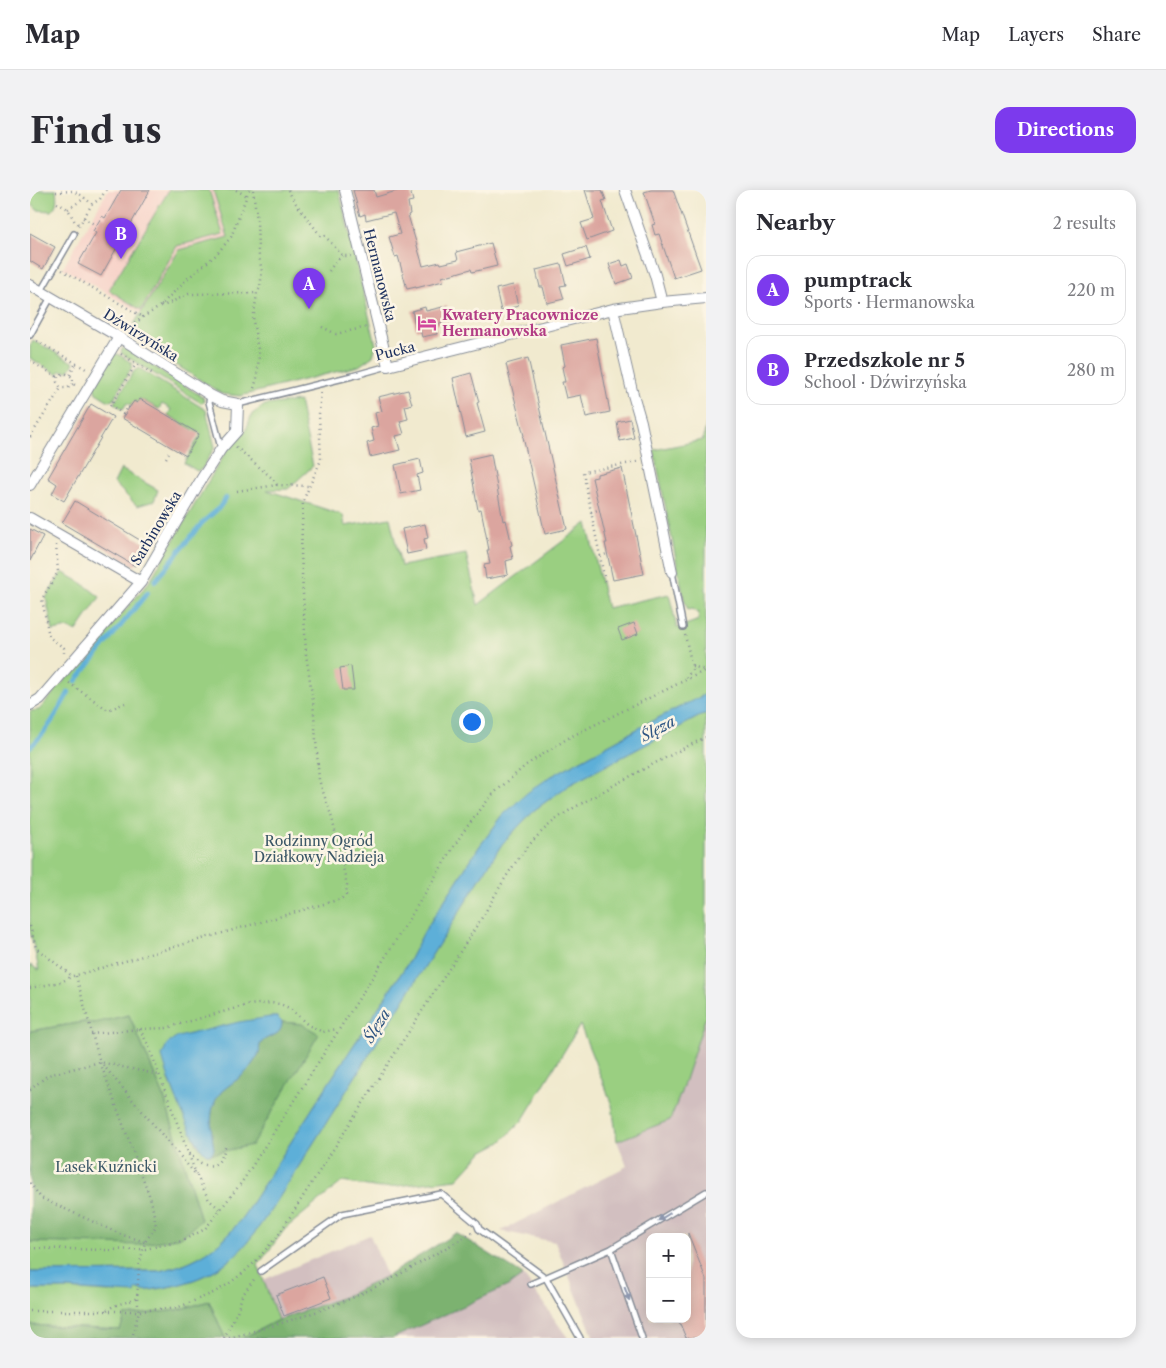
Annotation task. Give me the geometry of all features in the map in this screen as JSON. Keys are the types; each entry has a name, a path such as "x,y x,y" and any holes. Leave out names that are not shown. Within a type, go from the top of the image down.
{"street":[{"name":"Hermanowska","path":"345,190 388,366"},
{"path":"625,190 655,275 662,302"},
{"name":"Dźwirzyńska","path":"30,285 119,337 222,402 238,404"},
{"name":"Pucka","path":"388,366 613,309 706,298"},
{"path":"613,309 632,392 641,422 672,572"},
{"path":"30,486 119,337"},
{"name":"Sarbinowska","path":"30,518 141,582 221,449 237,431 238,404"},
{"path":"30,704 40,699 141,582"}],"lane":[{"path":"41,292 74,234"},
{"path":"30,336 51,297"},
{"name":"Pucka","path":"238,404 388,366"},
{"path":"210,395 209,402 221,449"},
{"path":"672,572 683,627"},
{"path":"531,1284 611,1249 706,1192"},
{"path":"261,1271 342,1214 441,1194 477,1224 479,1229 546,1278 580,1338"},
{"path":"611,1249 642,1338"}],"path":[{"path":"74,234 92,204 100,199 106,190"},
{"path":"236,190 248,196"},
{"path":"119,337 161,305 188,278 216,255 231,237 251,190"},
{"path":"251,190 257,220 258,250 262,272 252,321 259,355 253,393 255,400"},
{"path":"288,190 320,235 324,235 343,256"},
{"path":"56,192 73,191 92,204"},
{"path":"68,209 85,198"},
{"path":"57,202 68,209 74,222 80,225"},
{"path":"83,218 96,226"},
{"path":"329,270 343,256 360,253"},
{"path":"60,269 143,317"},
{"path":"161,305 163,306 189,294 257,292"},
{"path":"322,327 336,334 342,334 378,324"},
{"path":"30,336 96,375"},
{"path":"30,361 58,377"},
{"path":"70,375 76,364"},
{"path":"130,408 127,407 123,414 112,407 136,364"},
{"path":"58,377 64,373 70,375 74,380 73,384"},
{"path":"58,377 57,382 61,388"},
{"path":"61,388 68,388 73,384"},
{"path":"73,384 87,391"},
{"path":"30,988 61,982 75,976 341,899 346,895 347,885 332,818 319,780 315,722 306,654 301,552 303,501 321,460 319,414 321,395 319,385"},
{"path":"30,437 61,388"},
{"path":"229,440 272,478 277,485"},
{"path":"166,458 170,453"},
{"path":"604,581 583,472 648,460"},
{"path":"237,491 277,485 310,486"},
{"path":"591,512 598,510"},
{"path":"57,535 55,540 58,572 42,599 49,637 64,648 66,662 69,665"},
{"path":"600,556 607,554"},
{"path":"683,627 692,666 692,670 684,680"},
{"path":"692,666 706,670"},
{"path":"30,1248 105,1250 145,1248 182,1241 205,1229 242,1182 463,832 492,795 526,765 570,737 706,670"},
{"path":"59,676 108,710 125,703"},
{"path":"30,1311 138,1310 179,1307 213,1293 243,1274 279,1234 483,916 503,881 525,851 547,827 568,812 706,737"},
{"path":"30,926 36,948 75,976 100,1062 151,1200 156,1226 146,1242 139,1269 138,1310 132,1338"},
{"path":"91,1034 166,1028 246,1005 271,1003 289,1008 308,1025 323,1032 338,1029"},
{"path":"140,1029 150,1047 197,1176 209,1200 221,1210"},
{"path":"100,1062 197,1176"},
{"path":"30,1090 48,1075 100,1062 159,1075"},
{"path":"188,1152 203,1165 211,1166 218,1164 225,1147"},
{"path":"30,1183 41,1198 120,1234 146,1242"},
{"path":"229,1338 288,1322 347,1300 379,1285 479,1229"},
{"path":"224,1338 237,1312 242,1296 261,1271"},
{"path":"107,1310 118,1303 128,1303 137,1298"}],"shaded area":[{"path":"108,190 213,190 228,237 179,250 141,313 63,268"},
{"path":"706,1016 706,1338 594,1338 555,1242 501,1231 627,1166 617,1141 670,1120"},
{"path":"370,1235 387,1276 346,1296 278,1320 263,1280"},
{"path":"523,1275 568,1338 393,1338 508,1286"}],"green space":[{"path":"30,190 56,190 57,202 53,209 51,211 37,210 30,202"},
{"path":"169,190 209,190 223,234 177,246 141,310 109,290"},
{"path":"213,190 339,190 376,345 373,356 359,366 240,396 222,394 128,334 179,250 228,237"},
{"path":"33,340 74,363 69,371 61,371 57,374 30,358 30,346"},
{"path":"124,348 203,397 204,402 201,403 121,353"},
{"path":"118,354 132,363 132,367 113,400 109,401 96,393 94,387 113,355"},
{"path":"139,368 206,410 215,447 202,469 197,471 184,463 201,434 168,415 171,409 162,404 159,409 140,399 137,402 134,401 131,405 127,403 123,409 114,403 134,371"},
{"name":"Rodzinny Ogród Działkowy Nadzieja","path":"299,401 313,466 288,489 267,490 343,515 345,526 390,518 401,566 466,554 478,605 587,523 607,608 669,594 677,628 699,620 698,613 693,609 688,610 684,599 654,450 703,440 706,424 706,694 650,722 550,777 503,815 479,847 424,932 408,963 246,1212 238,1224 219,1243 198,1258 173,1268 159,1271 30,1272 30,1242 64,1241 201,1220 163,1094 129,1015 94,1023 84,1022 30,1031 30,965 39,970 30,930 30,711 39,710 149,582 228,448 246,430 252,414 265,405","holes":["277,1017 282,1022 302,1024 211,1154 206,1154 197,1145 168,1078 262,1019"]},
{"path":"121,469 158,490 154,501 137,506 114,483"},
{"path":"62,572 82,583 100,597 76,632 69,628 53,631 46,598"},
{"path":"706,713 706,1016 670,1120 617,1141 612,1105 580,1025 522,1121 501,1142 482,1152 457,1179 380,1188 342,1182 285,1229 258,1265 278,1320 243,1338 225,1338 209,1301 178,1310 126,1316 120,1330 30,1325 30,1289 108,1292 158,1289 198,1278 223,1265 234,1256 249,1240 275,1204 502,844 533,811 569,785"},
{"name":"Lasek Kuźnicki","path":"129,1015 163,1094 201,1220 181,1237 139,1245 30,1242 30,1031 84,1022 94,1023"},
{"path":"282,1022 302,1024 319,1034 252,1145 211,1154 214,1149 211,1119 217,1097 249,1069 259,1053 260,1045 266,1039 277,1034"},
{"path":"456,1233 523,1275 508,1286 393,1338 243,1338 278,1320 346,1296 387,1276"},
{"path":"209,1301 225,1338 30,1338 30,1325 120,1330 125,1316 178,1310"}],"water":[{"name":"Ślęza","path":"706,694 706,713 569,785 533,811 502,844 275,1204 249,1240 234,1256 211,1272 185,1283 142,1291 141,1289 136,1289 135,1293 30,1289 30,1272 159,1271 173,1268 198,1258 219,1243 238,1224 246,1212 408,963 424,932 479,847 503,815 527,793 550,777 650,722"},
{"path":"277,1017 282,1022 281,1027 277,1034 263,1041 258,1055 249,1069 217,1097 211,1119 214,1149 211,1154 206,1154 193,1136 169,1079 162,1056 167,1044 178,1037 239,1022"}],"building":[{"path":"121,190 150,190 127,231 130,233 124,244 120,242 101,276 78,264 96,233 93,231 102,216 105,218"},
{"path":"353,190 374,190 376,197 400,190 410,190 413,201 408,202 410,214 408,215 423,266 458,260 456,252 491,243 497,266 472,272 471,269 442,277 443,281 407,289 398,256 395,257 389,237 400,234 394,213 366,220 365,214 360,216"},
{"path":"585,190 602,190 606,200 602,201 612,231 587,240 581,223 594,219"},
{"path":"651,190 673,190 701,269 674,278 659,234 655,235 652,225 655,224 644,192"},
{"path":"30,233 55,247 43,269 30,261"},
{"path":"586,247 590,259 568,266 564,254"},
{"path":"621,260 623,266 628,264 633,278 616,284 609,264"},
{"path":"561,264 566,285 560,286 564,299 547,303 543,287 540,287 536,270"},
{"path":"513,285 518,306 501,311 496,289"},
{"name":"Kwatery Pracownicze Hermanowska","path":"447,306 451,321 435,325 437,334 422,337 420,329 416,330 412,311 425,307 426,311"},
{"path":"596,338 610,412 586,417 581,395 566,398 562,382 565,382 562,367 565,366 561,345"},
{"path":"528,358 567,529 545,534 506,364"},
{"path":"471,373 485,432 466,437 453,378"},
{"path":"408,390 412,404 405,406 408,419 400,421 404,434 396,436 400,450 370,457 367,443 374,441 371,428 378,426 375,413 382,411 378,397"},
{"path":"140,399 199,434 186,456 122,418 134,401 137,403"},
{"path":"91,404 113,417 64,501 52,494 57,484 48,478"},
{"path":"630,419 634,438 620,441 617,422"},
{"path":"491,454 503,521 506,520 513,559 506,561 508,575 486,579 484,565 490,564 487,550 489,550 481,509 478,510 469,459"},
{"path":"420,459 423,473 417,475 420,490 401,494 395,465"},
{"path":"622,468 644,574 613,580 605,543 607,543 592,478 597,477 597,474"},
{"path":"75,501 148,545 135,566 62,523"},
{"path":"425,524 428,538 424,539 426,550 407,554 402,529"},
{"path":"30,529 43,536 30,561"},
{"path":"634,623 638,634 622,640 618,629"},
{"path":"351,666 354,690 343,690 340,668"},
{"path":"691,1241 706,1279 706,1338 686,1338 680,1323 691,1323"},
{"path":"323,1277 331,1298 284,1316 276,1295"}],"waterway":[{"path":"155,581 202,523 219,508 226,498"},
{"path":"76,681 148,592"},
{"path":"30,747 47,728 69,692"}],"place":[{"name":"Przedszkole nr 5","path":"121,259"},
{"name":"pumptrack","path":"309,309"},
{"name":"Kwatery Pracownicze Hermanowska","path":"427,323"}]}
